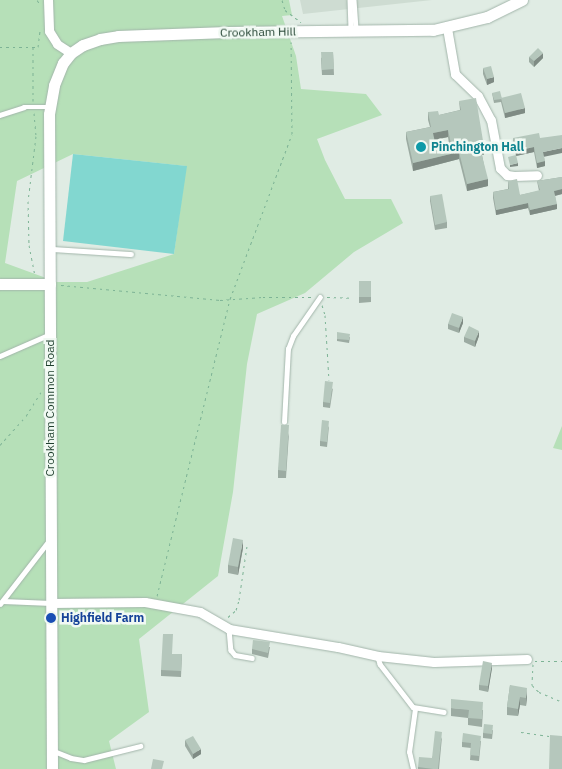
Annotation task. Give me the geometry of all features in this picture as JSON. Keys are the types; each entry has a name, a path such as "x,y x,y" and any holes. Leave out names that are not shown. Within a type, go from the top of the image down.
{"street":[{"path":"48,0 49,31 57,44 72,53"},
{"name":"Crookham Hill","path":"72,53 91,42 118,36 291,31 354,32 447,28 487,17 522,0"},
{"path":"447,28 455,74 483,104 491,120 497,158 503,172 514,176 537,175"},
{"name":"Crookham Common Road","path":"52,769 49,107 58,71 72,53"},
{"path":"0,284 50,284"},
{"path":"51,603 155,604 200,612 212,621 229,629 338,647 378,656 434,662 527,659"}],"lane":[{"path":"350,0 354,32"},
{"path":"354,0 354,32"},
{"path":"0,115 24,106 49,107"},
{"path":"50,249 131,254"},
{"path":"284,422 288,349 293,336 320,297"},
{"path":"0,356 50,335"},
{"path":"1,603 51,538"},
{"path":"1,603 51,603"},
{"path":"229,629 231,650 235,655 252,658"},
{"path":"378,656 380,664 415,709 409,752 413,769"},
{"path":"415,709 444,712"},
{"path":"52,750 71,758 84,760 140,746"}],"path":[{"path":"282,0 286,10 313,31"},
{"path":"0,47 38,47 41,23"},
{"path":"155,604 230,300 292,134 291,31"},
{"path":"33,47 33,106 36,136 28,210 29,245 37,284"},
{"path":"50,284 220,300 262,297 352,298"},
{"path":"320,297 325,315 329,380"},
{"path":"0,446 26,416 40,392"},
{"path":"212,621 230,617 236,610 247,546"},
{"path":"562,661 534,661 532,685 539,692 562,702"},
{"path":"521,732 554,736"}],"shaded area":[{"path":"300,0 432,0 303,14"}],"green space":[{"path":"0,0 289,0 292,15 282,16 296,56 301,89 366,94 382,115 317,139 325,160 345,199 391,199 403,223 354,252 305,293 257,314 247,364 233,492 218,576 139,639 149,712 109,741 116,769 0,769","holes":["73,154 186,166 174,254 87,282 57,282 5,263 17,181"]},
{"path":"562,426 562,450 553,448"}],"water":[{"path":"73,154 187,166 174,254 63,241"}],"building":[{"path":"538,48 543,53 534,61 529,57"},
{"path":"321,52 333,52 334,69 322,70"},
{"path":"491,66 494,77 487,79 483,68"},
{"path":"500,91 502,99 494,100 492,93"},
{"path":"521,93 525,108 505,113 501,98"},
{"path":"476,98 484,147 480,148 488,179 467,184 459,152 413,163 406,132 431,127 428,112 438,111 439,115 461,110 459,101","holes":["448,130 451,144 436,147 433,133"]},
{"path":"539,133 540,138 562,135 562,148 543,152 545,161 537,163 534,147 516,151 513,138"},
{"path":"516,155 518,163 510,165 508,157"},
{"path":"562,177 562,189 554,191 557,204 530,210 528,203 496,210 493,192 509,189 508,181 517,179 520,195 540,190 537,181"},
{"path":"442,194 447,222 435,225 430,196"},
{"path":"359,281 371,281 371,297 359,297"},
{"path":"452,313 463,317 459,328 448,324"},
{"path":"469,326 479,331 475,341 464,337"},
{"path":"337,332 350,334 349,340 337,339"},
{"path":"325,381 333,382 330,403 323,402"},
{"path":"322,420 329,421 327,442 320,441"},
{"path":"281,425 289,425 286,471 278,470"},
{"path":"233,538 243,540 238,567 228,565"},
{"path":"163,634 173,634 172,654 182,654 181,671 161,670"},
{"path":"253,640 270,642 268,653 252,649"},
{"path":"483,661 492,663 488,686 479,685"},
{"path":"510,685 527,688 526,698 520,697 518,709 507,707"},
{"path":"451,699 483,702 482,719 468,718 469,710 451,708"},
{"path":"484,724 493,725 492,734 483,733"},
{"path":"435,731 442,732 438,769 418,767 419,757 432,758"},
{"path":"463,733 481,736 479,756 470,755 471,743 462,742"},
{"path":"550,735 562,736 562,769 549,769"},
{"path":"193,736 201,749 193,754 185,740"},
{"path":"153,759 164,761 162,769 151,769"}],"place":[{"name":"Pinchington Hall","path":"421,147"},
{"name":"Highfield Farm","path":"51,618"}]}
